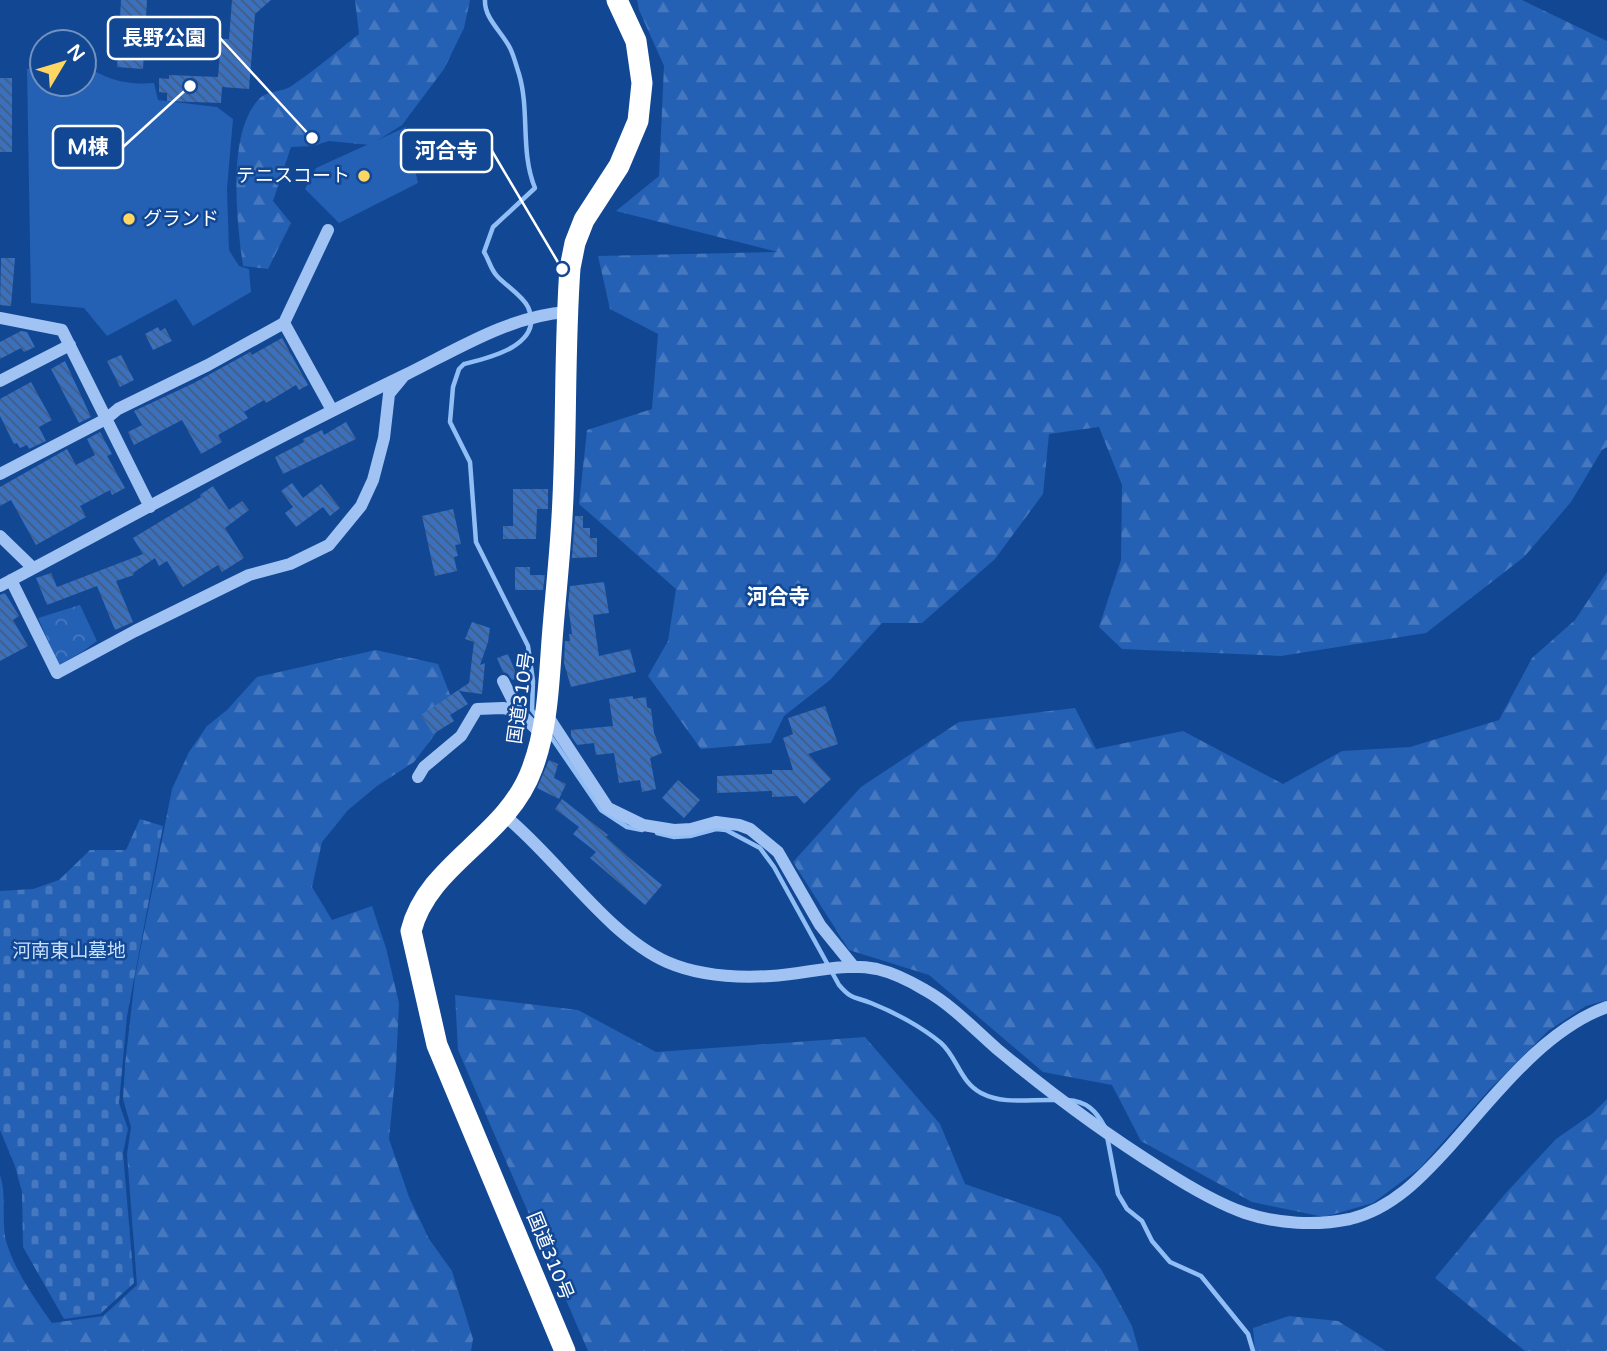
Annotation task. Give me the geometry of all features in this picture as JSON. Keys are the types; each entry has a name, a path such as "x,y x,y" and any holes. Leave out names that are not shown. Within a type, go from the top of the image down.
{"highway":[{"name":"国道310号","path":"565,1351 437,1045 411,931 415,916 426,896 505,816 519,798 533,767 543,723 562,516 570,268 575,243 584,220 619,166 638,121 642,83 636,41 617,0"}],"street":[{"path":"0,474 284,323 328,230"},
{"path":"406,374 389,394 384,438 373,480 361,506 329,545 290,564 249,575 57,673 6,583 332,410 452,350 519,322 544,314 567,312"},
{"path":"0,318 62,330 150,507"},
{"path":"284,323 332,410"},
{"path":"0,382 70,345"},
{"path":"0,536 33,568"},
{"path":"503,681 519,711"},
{"path":"418,777 424,766 461,736 477,709 503,708 519,711 543,723 608,808 643,825 674,831 716,822 750,829 778,852 848,967"},
{"path":"505,816 627,935 665,961 706,974 772,976 848,967 893,974 930,992 1044,1087 1133,1152 1183,1183 1246,1213 1269,1219 1310,1223 1352,1218 1371,1212 1402,1194 1429,1169 1546,1044 1577,1020 1607,1007"}],"green space":[{"path":"355,0 470,0 464,28 444,69 402,125 370,145 329,141 313,146 291,147 273,201 291,223 268,269 243,266 236,178 242,132 249,113 260,98 290,87 359,34"},
{"path":"637,0 1522,0 1607,41 1607,447 1602,450 1571,502 1524,557 1426,633 1281,656 1122,649 1099,627 1121,560 1122,485 1099,427 1049,434 1043,494 995,559 922,623 882,623 830,680 784,716 771,743 701,749 648,676 668,641 676,589 579,504 587,430 652,409 658,334 610,309 598,256 778,252 616,211 659,176 664,66"},
{"name":"グランド","path":"27,69 28,98 98,98 98,72 117,80 154,83 158,100 217,107 233,119 227,189 229,250 239,266 249,269 251,292 193,326 176,299 107,336 84,308 31,303"},
{"name":"テニスコート","path":"406,127 418,183 339,223 305,189 316,168"},
{"path":"1607,572 1607,1000 1586,1006 1548,1031 1489,1090 1420,1168 1373,1203 1324,1217 1252,1202 1141,1141 1112,1085 1043,1072 929,975 849,950 793,862 861,787 959,722 1075,708 1096,749 1183,731 1283,784 1342,751 1410,747 1499,720 1532,658 1575,620"},
{"path":"80,605 97,641 59,665 38,618"},
{"path":"376,650 438,664 451,697 442,725 414,762 377,786 348,810 322,842 312,887 332,920 372,906 386,948 399,1003 389,1139 409,1197 429,1239 452,1271 473,1339 471,1351 0,1351 0,1175 6,1241 14,1263 52,1323 103,1316 137,1285 127,1154 131,1127 123,1099 125,1065 135,977 172,789 189,752 207,726 227,710 257,677"},
{"name":"河南東山墓地","path":"140,819 163,826 127,1016 119,1103 128,1129 123,1153 134,1283 100,1314 64,1319 23,1247 22,1192 0,1130 0,891 33,889 59,880 90,850 126,850"},
{"path":"455,995 578,1010 656,1052 865,1037 940,1124 965,1184 1060,1217 1101,1269 1132,1326 1139,1351 588,1351 458,1050"},
{"path":"1607,1099 1607,1351 1525,1351 1435,1278 1505,1194 1556,1139 1592,1114"},
{"path":"1289,1316 1338,1321 1386,1351 1255,1351 1253,1328"}],"building":[{"path":"121,0 147,0 143,69 117,67"},
{"path":"232,0 271,0 255,14 249,89 222,87 221,103 167,101 167,93 159,92 159,78 169,79 169,75 218,77 221,39 229,39"},
{"path":"0,78 12,78 12,152 0,152"},
{"path":"1,258 15,258 11,306 0,305"},
{"path":"158,327 160,331 165,328 172,341 153,350 145,334"},
{"path":"21,331 27,332 35,347 24,352 21,348 0,359 0,342"},
{"path":"282,338 308,385 299,390 296,385 266,403 264,400 244,412 248,418 218,435 222,442 201,454 182,420 134,445 128,432 142,425 134,411"},
{"path":"121,355 134,380 120,387 107,361"},
{"path":"65,361 91,417 79,423 51,369"},
{"path":"31,382 52,420 39,427 46,441 29,449 27,445 20,448 17,443 14,444 0,416 0,399"},
{"path":"346,422 356,439 283,474 275,457 304,442 303,439 322,430 324,435"},
{"path":"100,432 112,454 107,456 125,488 112,495 110,490 80,506 86,517 36,545 11,500 0,506 0,487 67,449 76,465 95,455 87,439"},
{"path":"292,483 303,498 321,484 340,508 330,516 323,507 296,527 285,513 293,507 281,491"},
{"path":"213,486 229,510 242,501 249,510 225,528 244,558 222,572 218,565 183,587 167,561 159,566 155,558 133,573 134,575 116,581 133,622 115,630 97,586 47,605 36,578 51,573 57,587 143,554 133,538 201,497 200,495"},
{"path":"513,489 548,489 548,509 537,509 536,539 503,539 503,526 513,526"},
{"path":"453,509 461,544 455,545 458,556 454,557 457,571 435,576 422,516"},
{"path":"575,516 583,516 583,528 590,528 590,538 597,538 597,557 572,558"},
{"path":"515,567 530,567 530,575 545,575 543,590 515,590"},
{"path":"604,582 609,613 593,615 599,656 630,649 636,672 571,687 564,663 565,641 570,641 569,634 572,634 568,605 570,586"},
{"path":"5,593 19,616 13,620 28,646 0,661 0,595"},
{"path":"472,622 490,628 480,665 485,663 482,694 459,691 468,704 450,715 454,721 433,734 421,715 469,683 474,642 465,639"},
{"path":"508,654 518,678 512,680 503,672 497,658"},
{"path":"633,696 633,699 646,697 647,707 651,709 654,733 662,753 650,758 656,789 642,792 640,780 619,783 614,753 596,755 594,743 577,745 571,736 571,730 613,726 609,699"},
{"path":"825,706 838,744 808,754 831,779 804,804 797,796 772,797 772,791 717,793 717,776 772,774 772,770 793,770 783,738 793,734 788,718"},
{"path":"549,760 558,764 554,778 566,784 559,799 537,788"},
{"path":"678,780 700,800 684,818 662,798"},
{"path":"562,799 608,835 606,837 662,885 645,905 590,858 596,852 573,834 579,827 555,809"}],"waterway":[{"path":"485,0 487,13 510,48 519,74 524,102 526,146 535,188 493,227 484,252 495,274 528,307 531,320 529,331 512,348 464,364 459,369 453,387 450,422 470,462 476,542 528,646 533,681 532,710 538,718"},
{"path":"549,734 601,810 627,827 642,830"},
{"path":"657,833 674,837 716,829 726,830 760,848 774,867 839,985 848,994 898,1015 933,1037 946,1049 968,1083 981,1093 1008,1100 1055,1100"},
{"path":"1067,1100 1080,1102 1090,1108 1105,1127"},
{"path":"1107,1136 1118,1194 1127,1209 1142,1221 1152,1241 1170,1262 1201,1276 1248,1334 1253,1351"}],"place":[{"name":"M棟","path":"190,86"},
{"name":"長野公園","path":"312,138"},
{"name":"テニスコート","path":"364,176"},
{"name":"グランド","path":"129,219"},
{"name":"河合寺","path":"562,269"}],"district":[{"name":"河合寺","path":"778,597"}]}
